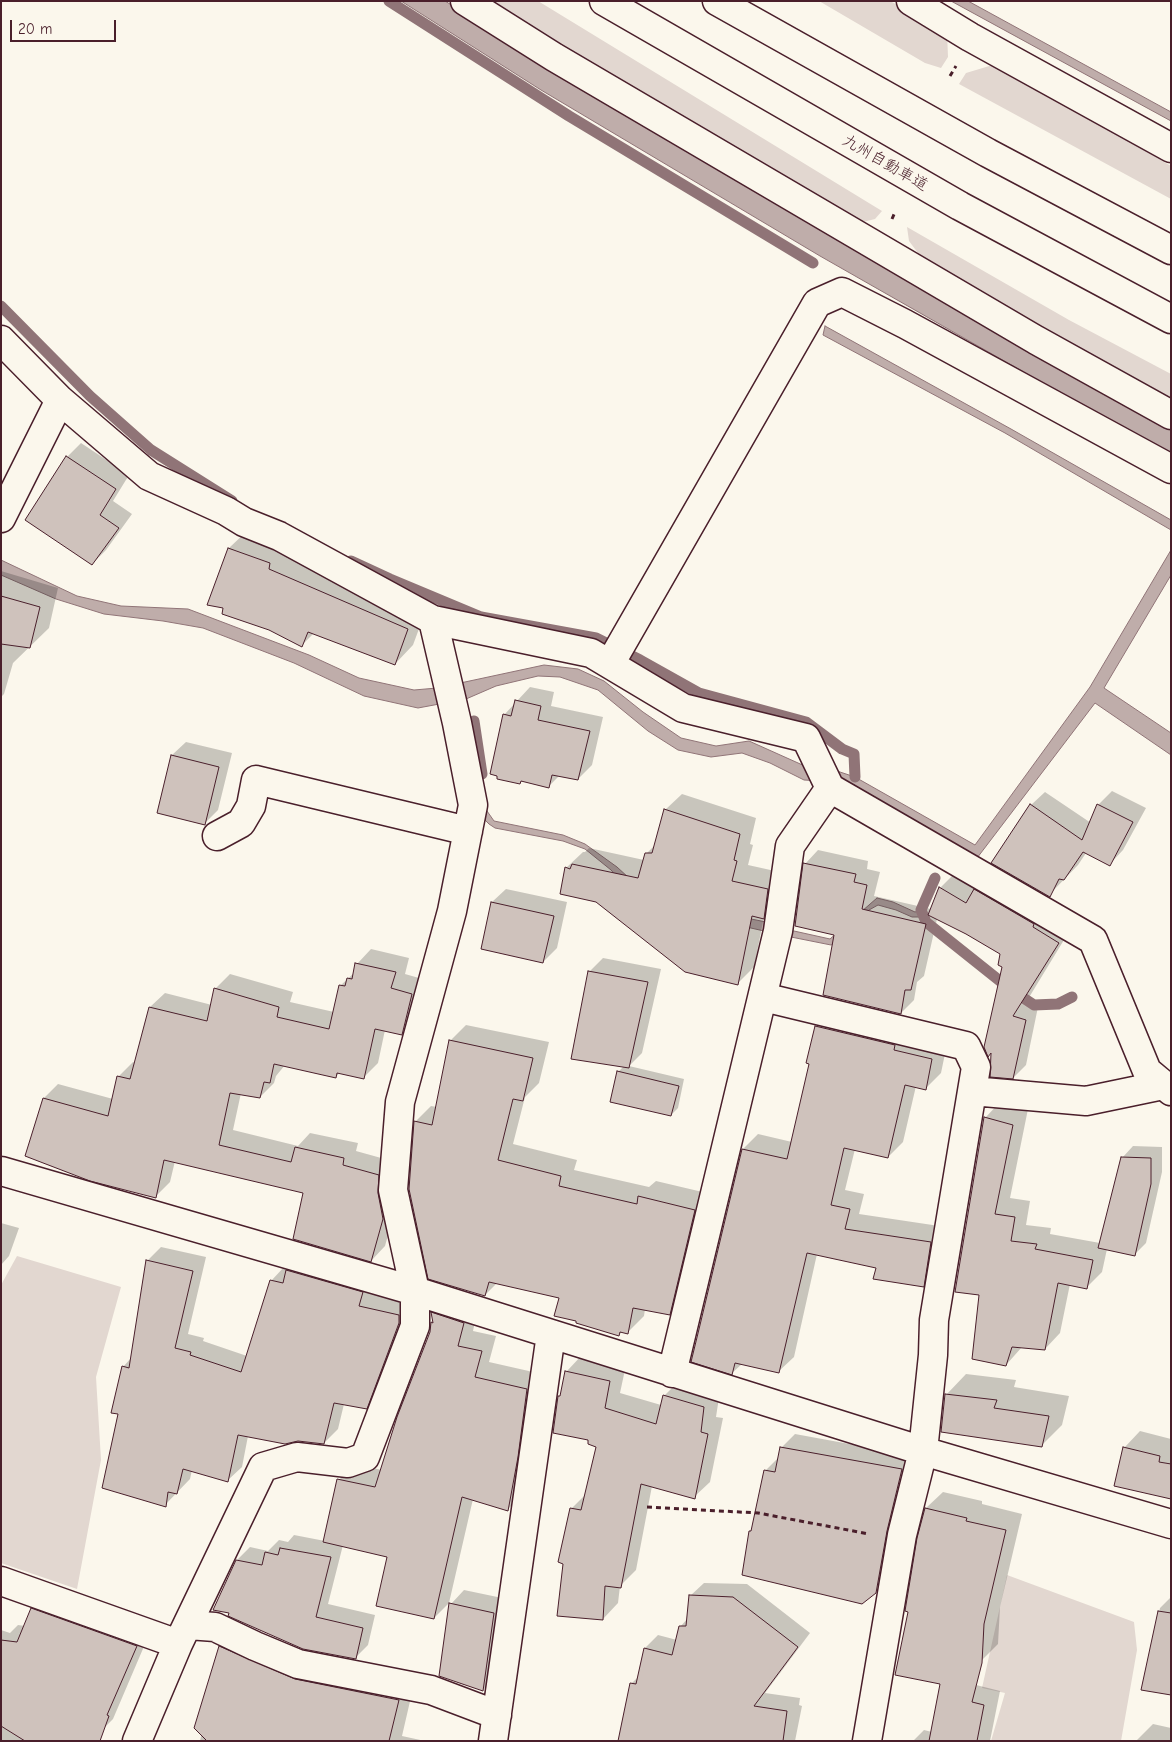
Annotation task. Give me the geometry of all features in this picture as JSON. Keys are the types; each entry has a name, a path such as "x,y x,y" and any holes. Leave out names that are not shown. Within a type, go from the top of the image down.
{"main road":[{"path":"465,1 554,57 1036,340 1171,415"},
{"name":"九州自動車道","path":"604,1 960,206 1171,319"},
{"path":"717,1 988,153 1171,250"},
{"path":"911,1 970,37 1171,148"},
{"path":"610,664 817,303 842,292 1171,469"},
{"path":"1,340 60,400 149,476 226,511 244,522 279,536 433,620 591,653 683,708 806,738 830,788 1093,940 1147,1071 1167,1088"},
{"path":"1,518 60,400"},
{"path":"137,1741 183,1634 263,1467 297,1458 348,1463 365,1457 415,1326 415,1291 393,1190 400,1102 452,911 472,805 457,723 433,620"},
{"path":"217,836 240,823 251,806 256,780 468,830"},
{"path":"672,1373 778,931 790,846 830,788"},
{"path":"762,997 966,1046 976,1067 934,1320 933,1355 923,1451 901,1540 866,1741"},
{"path":"972,1091 1086,1101 1167,1088"},
{"path":"1,1171 415,1291 923,1451 1171,1524"},
{"path":"1,1581 183,1634 215,1628 298,1664 431,1690 495,1728 551,1334"}],"path":[{"path":"647,1507 758,1514 901,1540"}],"shaded area":[{"path":"401,1 445,1 694,155 1171,423 1171,456 820,256 541,90"},
{"path":"473,1 538,1 882,211 875,219 851,225"},
{"path":"819,1 890,1 947,32 948,57 941,68 925,63"},
{"path":"951,1 968,1 1171,112 1171,121"},
{"path":"996,64 1171,166 1171,199 959,84 966,73"},
{"path":"907,227 1069,320 1171,374 1171,405 924,261 909,241"},
{"path":"825,326 1171,520 1171,530 1005,433 823,335"},
{"path":"1171,550 1171,575 1104,688 1171,733 1171,755 1095,703 974,862 840,782 804,780 770,763 742,753 711,757 678,750 648,731 598,690 560,677 538,676 496,686 466,699 418,708 364,696 294,663 203,628 104,614 56,599 1,575 1,560 77,596 121,606 188,609 309,655 359,678 414,690 437,688 544,665 578,669 604,681 643,712 681,738 716,746 749,741 807,767 837,771 855,777 975,845 1090,687"},
{"path":"487,811 494,821 563,835 585,844 617,867 629,878 643,897 766,922 764,931 641,903 611,870 585,849 563,841 495,828 480,815"},
{"path":"877,898 893,902 915,912 921,910 924,917 912,917 878,905 869,910 840,942 831,945 786,936 785,929 830,939"},
{"path":"17,1256 121,1287 96,1377 101,1460 77,1589 1,1563 1,1285"},
{"path":"1007,1575 1134,1622 1137,1650 1121,1741 991,1741 1005,1693 982,1688"}],"building":[{"path":"66,456 116,489 100,515 119,528 92,565 25,520"},
{"path":"228,548 270,563 269,569 408,629 395,665 308,632 302,647 269,630 222,614 223,608 207,605"},
{"path":"1,596 40,607 30,648 1,644"},
{"path":"515,700 541,706 538,720 590,731 578,780 552,775 549,788 521,781 520,784 497,779 497,776 490,774 503,714 511,716"},
{"path":"171,755 219,767 205,825 157,813"},
{"path":"1030,804 1082,840 1097,804 1133,822 1110,866 1083,852 1064,880 1059,879 1050,897 991,863"},
{"path":"664,809 740,834 734,860 737,861 732,881 768,889 764,919 752,916 738,985 685,972 596,902 560,894 565,867 570,869 572,864 638,878 645,853 652,853"},
{"path":"803,863 856,874 854,882 867,885 862,909 926,924 911,990 905,990 901,1014 823,995 834,935 795,926"},
{"path":"939,887 966,903 974,889 1034,924 1033,927 1059,943 1013,1016 1026,1020 1013,1079 990,1077 991,1053 988,1057 984,1047 1002,967 998,965 1000,954 928,915"},
{"path":"491,902 554,916 543,963 481,949"},
{"path":"355,963 396,972 391,988 412,994 402,1035 375,1029 364,1079 337,1073 336,1078 274,1064 270,1083 264,1082 260,1098 230,1093 219,1145 291,1162 295,1147 344,1158 343,1165 379,1175 378,1193 383,1219 371,1262 293,1239 303,1193 164,1160 156,1198 90,1181 25,1156 43,1098 108,1116 117,1076 130,1079 149,1007 207,1021 214,988 279,1007 277,1017 329,1029 339,985 345,986 347,978 352,979"},
{"path":"588,971 648,982 629,1068 571,1059"},
{"path":"815,1026 895,1045 894,1050 932,1059 926,1090 905,1085 888,1158 844,1148 831,1205 850,1209 845,1229 931,1242 924,1287 873,1279 876,1268 807,1253 779,1373 735,1363 732,1375 691,1362 742,1149 787,1159 809,1064 806,1063"},
{"path":"449,1040 533,1058 523,1101 513,1099 498,1160 561,1176 559,1186 637,1204 638,1196 695,1210 670,1315 633,1308 628,1334 620,1332 619,1336 576,1323 576,1321 554,1316 559,1298 489,1282 485,1296 428,1279 409,1189 414,1121 432,1125"},
{"path":"617,1071 679,1086 671,1116 610,1102"},
{"path":"984,1117 1013,1125 995,1214 1015,1217 1011,1241 1037,1244 1035,1249 1093,1260 1087,1289 1058,1283 1045,1350 1012,1347 1006,1366 972,1359 979,1295 955,1292"},
{"path":"1121,1157 1151,1158 1151,1184 1135,1256 1098,1248"},
{"path":"146,1260 193,1271 175,1348 191,1352 190,1355 241,1372 270,1280 283,1283 286,1270 363,1292 359,1306 399,1315 399,1323 367,1409 334,1403 324,1444 298,1441 285,1444 238,1435 228,1482 183,1469 177,1494 168,1492 166,1507 102,1488 118,1414 111,1413 122,1366 129,1368"},
{"path":"431,1312 464,1323 458,1346 482,1351 475,1377 527,1389 518,1457 508,1511 462,1497 434,1619 376,1606 387,1557 323,1542 337,1479 375,1487 397,1417 430,1332 431,1322 433,1323"},
{"path":"565,1371 610,1381 605,1408 656,1424 663,1395 704,1407 701,1432 708,1434 695,1499 641,1484 621,1588 605,1586 603,1620 557,1616 563,1564 558,1562 570,1508 581,1510 596,1447 588,1444 588,1440 553,1433 558,1396 560,1396"},
{"path":"945,1394 997,1400 994,1408 1049,1416 1042,1447 941,1432"},
{"path":"780,1447 902,1469 887,1531 876,1593 862,1604 742,1575 749,1531 751,1531 764,1470 775,1472"},
{"path":"1123,1447 1160,1456 1159,1462 1171,1464 1171,1499 1114,1486"},
{"path":"925,1508 967,1518 966,1521 1006,1530 984,1624 982,1663 972,1702 984,1705 977,1741 929,1741 940,1684 895,1675 908,1612 905,1611 917,1538"},
{"path":"280,1548 331,1557 316,1617 363,1628 356,1659 303,1649 228,1616 229,1613 213,1610 236,1560 262,1565 265,1552 278,1555"},
{"path":"689,1595 733,1597 798,1647 754,1706 787,1711 783,1741 618,1741 630,1683 636,1684 644,1648 672,1655 679,1626 686,1626"},
{"path":"449,1603 494,1613 483,1691 439,1676"},
{"path":"31,1608 137,1646 107,1715 109,1716 100,1741 25,1741 1,1726 1,1640 17,1642"},
{"path":"1158,1611 1171,1613 1171,1695 1141,1690"},
{"path":"219,1646 295,1679 399,1700 389,1741 207,1741 194,1728"}],"waterway":[{"path":"389,1 569,116 813,263"},
{"path":"1,306 90,396 151,450 232,501"},
{"path":"351,561 481,617 596,638 699,693 806,722 842,749 854,754 855,777"},
{"path":"474,721 482,774"},
{"path":"935,878 921,910 926,922 1010,989 1034,1005 1058,1004 1072,997"}]}
